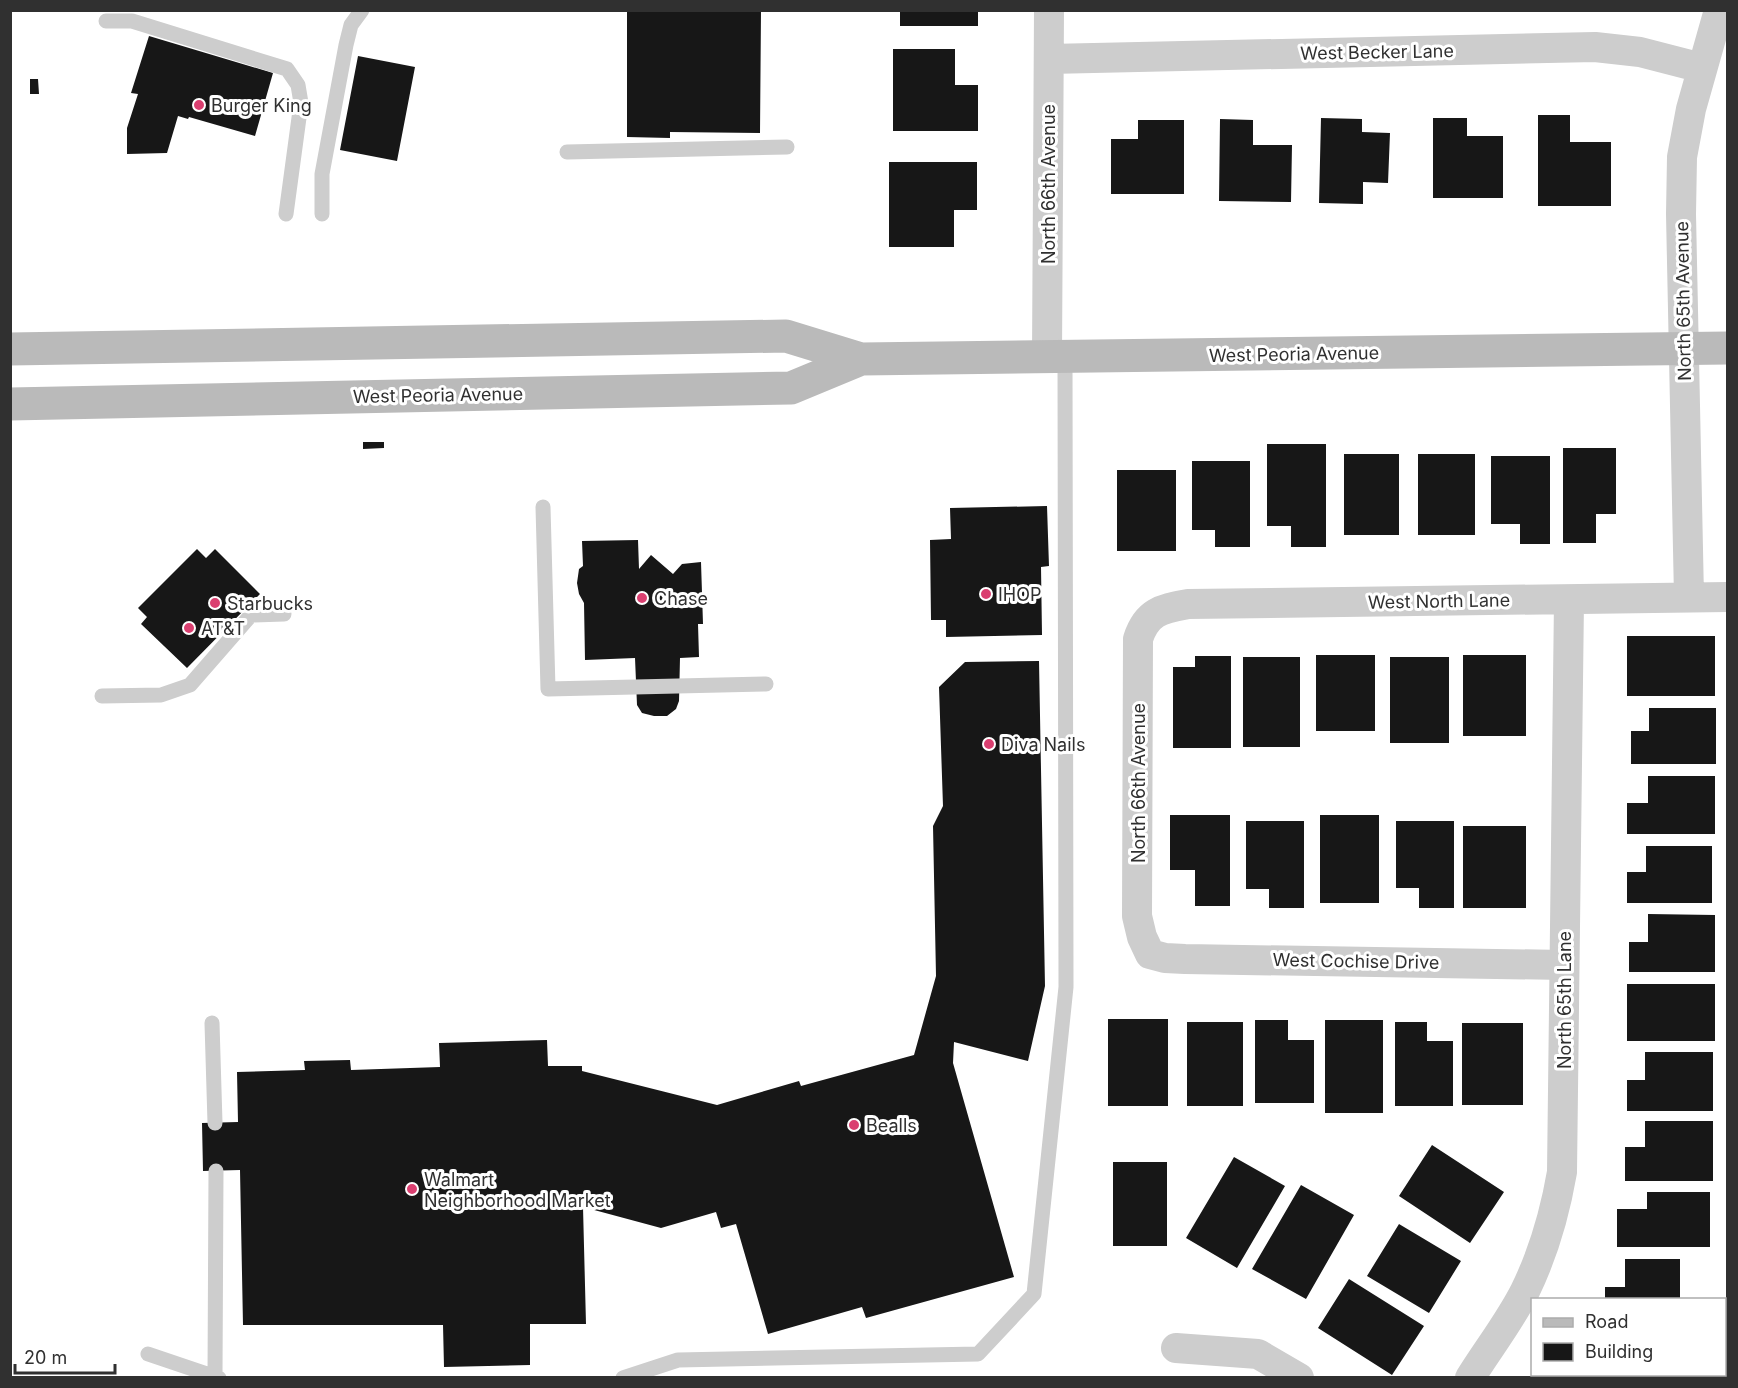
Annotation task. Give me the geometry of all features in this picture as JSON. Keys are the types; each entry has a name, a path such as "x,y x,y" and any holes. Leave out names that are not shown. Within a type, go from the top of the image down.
{"main road":[{"name":"West Peoria Avenue","path":"10,348 786,336 861,359 1728,348"},
{"name":"West Peoria Avenue","path":"10,404 791,388 861,359"}],"street":[{"name":"North 66th Avenue","path":"1049,10 1056,357"},
{"name":"North 65th Avenue","path":"1689,597 1681,214 1683,157 1691,109 1719,10"},
{"name":"West Becker Lane","path":"1049,58 1595,47 1640,52 1702,68"},
{"name":"West North Lane","path":"1151,615 1168,608 1188,604 1728,597"},
{"name":"North 65th Lane","path":"1470,1377 1524,1293 1542,1251 1556,1206 1562,1172 1569,600"},
{"name":"North 66th Avenue","path":"1150,954 1142,937 1137,916 1138,639 1142,627 1151,615"},
{"name":"West Cochise Drive","path":"1150,954 1185,959 1564,965"},
{"path":"1176,1347 1258,1354 1299,1377"}],"lane":[{"path":"322,214 322,174 346,45 351,25 362,10"},
{"path":"106,21 132,21 286,69 298,85 301,103 286,214"},
{"path":"567,152 787,147"},
{"path":"623,1377 678,1360 978,1354 1034,1294 1066,987 1056,357"},
{"path":"543,507 548,688 766,684"},
{"path":"102,696 161,695 190,685 250,615 284,614"},
{"path":"212,1023 215,1123"},
{"path":"148,1354 217,1377 216,1171"}],"building":[{"path":"627,10 761,10 760,133 670,132 670,138 627,137"},
{"path":"900,10 978,10 978,26 900,26"},
{"name":"Burger King","path":"149,36 273,73 255,136 178,116 167,153 127,154 127,128 138,94 131,93"},
{"path":"893,49 955,49 955,85 978,85 978,131 893,131"},
{"path":"358,56 415,67 397,161 340,150"},
{"path":"30,79 38,79 39,94 30,94"},
{"path":"1538,115 1570,115 1570,142 1611,142 1611,206 1538,206"},
{"path":"1321,118 1362,119 1362,132 1390,133 1388,183 1363,182 1363,204 1319,203"},
{"path":"1433,118 1467,118 1467,136 1503,136 1503,198 1433,198"},
{"path":"1220,119 1253,120 1253,145 1292,145 1291,202 1219,201"},
{"path":"1138,120 1184,120 1184,194 1111,194 1111,139 1138,139"},
{"path":"889,162 977,162 977,210 954,210 954,247 889,247"},
{"path":"363,442 384,442 384,448 363,449"},
{"path":"1267,444 1326,444 1326,547 1291,547 1291,526 1267,526"},
{"path":"1563,448 1616,448 1616,514 1596,514 1596,543 1563,543"},
{"path":"1344,454 1399,454 1399,535 1344,535"},
{"path":"1418,454 1475,454 1475,535 1418,535"},
{"path":"1491,456 1550,456 1550,544 1520,544 1520,524 1491,524"},
{"path":"1192,461 1250,461 1250,547 1215,547 1215,530 1192,530"},
{"path":"1117,470 1176,470 1176,551 1117,551"},
{"name":"IHOP","path":"1047,506 1049,566 1041,567 1042,635 946,637 946,620 931,620 930,540 951,539 950,508"},
{"name":"Chase","path":"638,540 639,569 651,555 673,574 682,564 701,562 703,624 698,624 699,657 680,658 679,701 676,709 667,716 642,713 637,705 635,658 585,660 584,603 577,583 579,569 583,566 582,541"},
{"path":"197,549 206,558 215,549 260,594 187,668 141,624 147,617 138,608"},
{"path":"1627,636 1715,636 1715,696 1627,696"},
{"path":"1316,655 1375,655 1375,731 1316,731"},
{"path":"1463,655 1526,655 1526,736 1463,736"},
{"path":"1195,656 1231,656 1231,748 1173,748 1173,667 1195,667"},
{"path":"1243,657 1300,657 1300,747 1243,747"},
{"path":"1390,657 1449,657 1449,743 1390,743"},
{"path":"1039,661 1045,986 1028,1061 954,1042 953,1063 1014,1277 866,1318 862,1307 768,1334 736,1224 721,1228 716,1212 661,1228 583,1207 586,1324 530,1324 530,1365 444,1367 443,1325 243,1325 240,1170 203,1171 202,1123 238,1122 237,1072 305,1070 304,1061 350,1060 351,1070 440,1067 439,1043 547,1040 548,1066 582,1066 582,1071 717,1105 799,1081 801,1086 914,1055 936,976 933,826 943,806 939,687 965,662"},
{"path":"1649,708 1716,708 1716,764 1631,764 1631,731 1649,731"},
{"path":"1648,776 1715,776 1715,834 1627,834 1627,803 1648,803"},
{"path":"1170,815 1230,815 1230,906 1195,906 1195,870 1170,870"},
{"path":"1320,815 1379,815 1379,903 1320,903"},
{"path":"1246,821 1304,821 1304,908 1269,908 1269,889 1246,889"},
{"path":"1396,821 1454,821 1454,908 1419,908 1419,888 1396,888"},
{"path":"1463,826 1526,826 1526,908 1463,908"},
{"path":"1646,846 1712,846 1712,903 1627,903 1627,872 1646,872"},
{"path":"1648,914 1715,915 1715,972 1629,972 1629,942 1648,942"},
{"path":"1627,984 1715,984 1715,1041 1627,1041"},
{"path":"1108,1019 1168,1019 1168,1106 1108,1106"},
{"path":"1255,1020 1288,1020 1288,1040 1314,1040 1314,1103 1255,1103"},
{"path":"1325,1020 1383,1020 1383,1113 1325,1113"},
{"path":"1187,1022 1243,1022 1243,1106 1187,1106"},
{"path":"1395,1022 1427,1022 1427,1041 1453,1041 1453,1106 1395,1106"},
{"path":"1462,1023 1523,1023 1523,1105 1462,1105"},
{"path":"1645,1052 1713,1052 1713,1111 1627,1111 1627,1080 1645,1080"},
{"path":"1645,1121 1713,1121 1713,1181 1625,1181 1625,1147 1645,1147"},
{"path":"1432,1145 1504,1192 1470,1243 1399,1196"},
{"path":"1234,1157 1285,1186 1237,1268 1186,1238"},
{"path":"1113,1162 1167,1162 1167,1246 1113,1246"},
{"path":"1301,1185 1354,1215 1306,1299 1252,1269"},
{"path":"1647,1192 1710,1192 1710,1247 1617,1247 1617,1209 1647,1209"},
{"path":"1399,1224 1461,1261 1429,1313 1367,1276"},
{"path":"1625,1259 1680,1259 1680,1298 1605,1298 1605,1287 1625,1287"},
{"path":"1349,1279 1424,1326 1392,1375 1318,1328"},
{"path":"1726,1353 1728,1353 1728,1378 1672,1378 1672,1376 1726,1376"},
{"path":"1533,1376 1594,1376 1594,1378 1533,1378"},
{"path":"1604,1376 1663,1376 1663,1378 1604,1378"}],"place":[{"name":"Burger King","path":"199,105"},
{"name":"IHOP","path":"986,594"},
{"name":"Chase","path":"642,598"},
{"name":"Starbucks","path":"215,603"},
{"name":"AT&T","path":"189,628"},
{"name":"Diva Nails","path":"989,744"},
{"name":"Bealls","path":"854,1125"},
{"name":"Walmart Neighborhood Market","path":"412,1189"}]}
